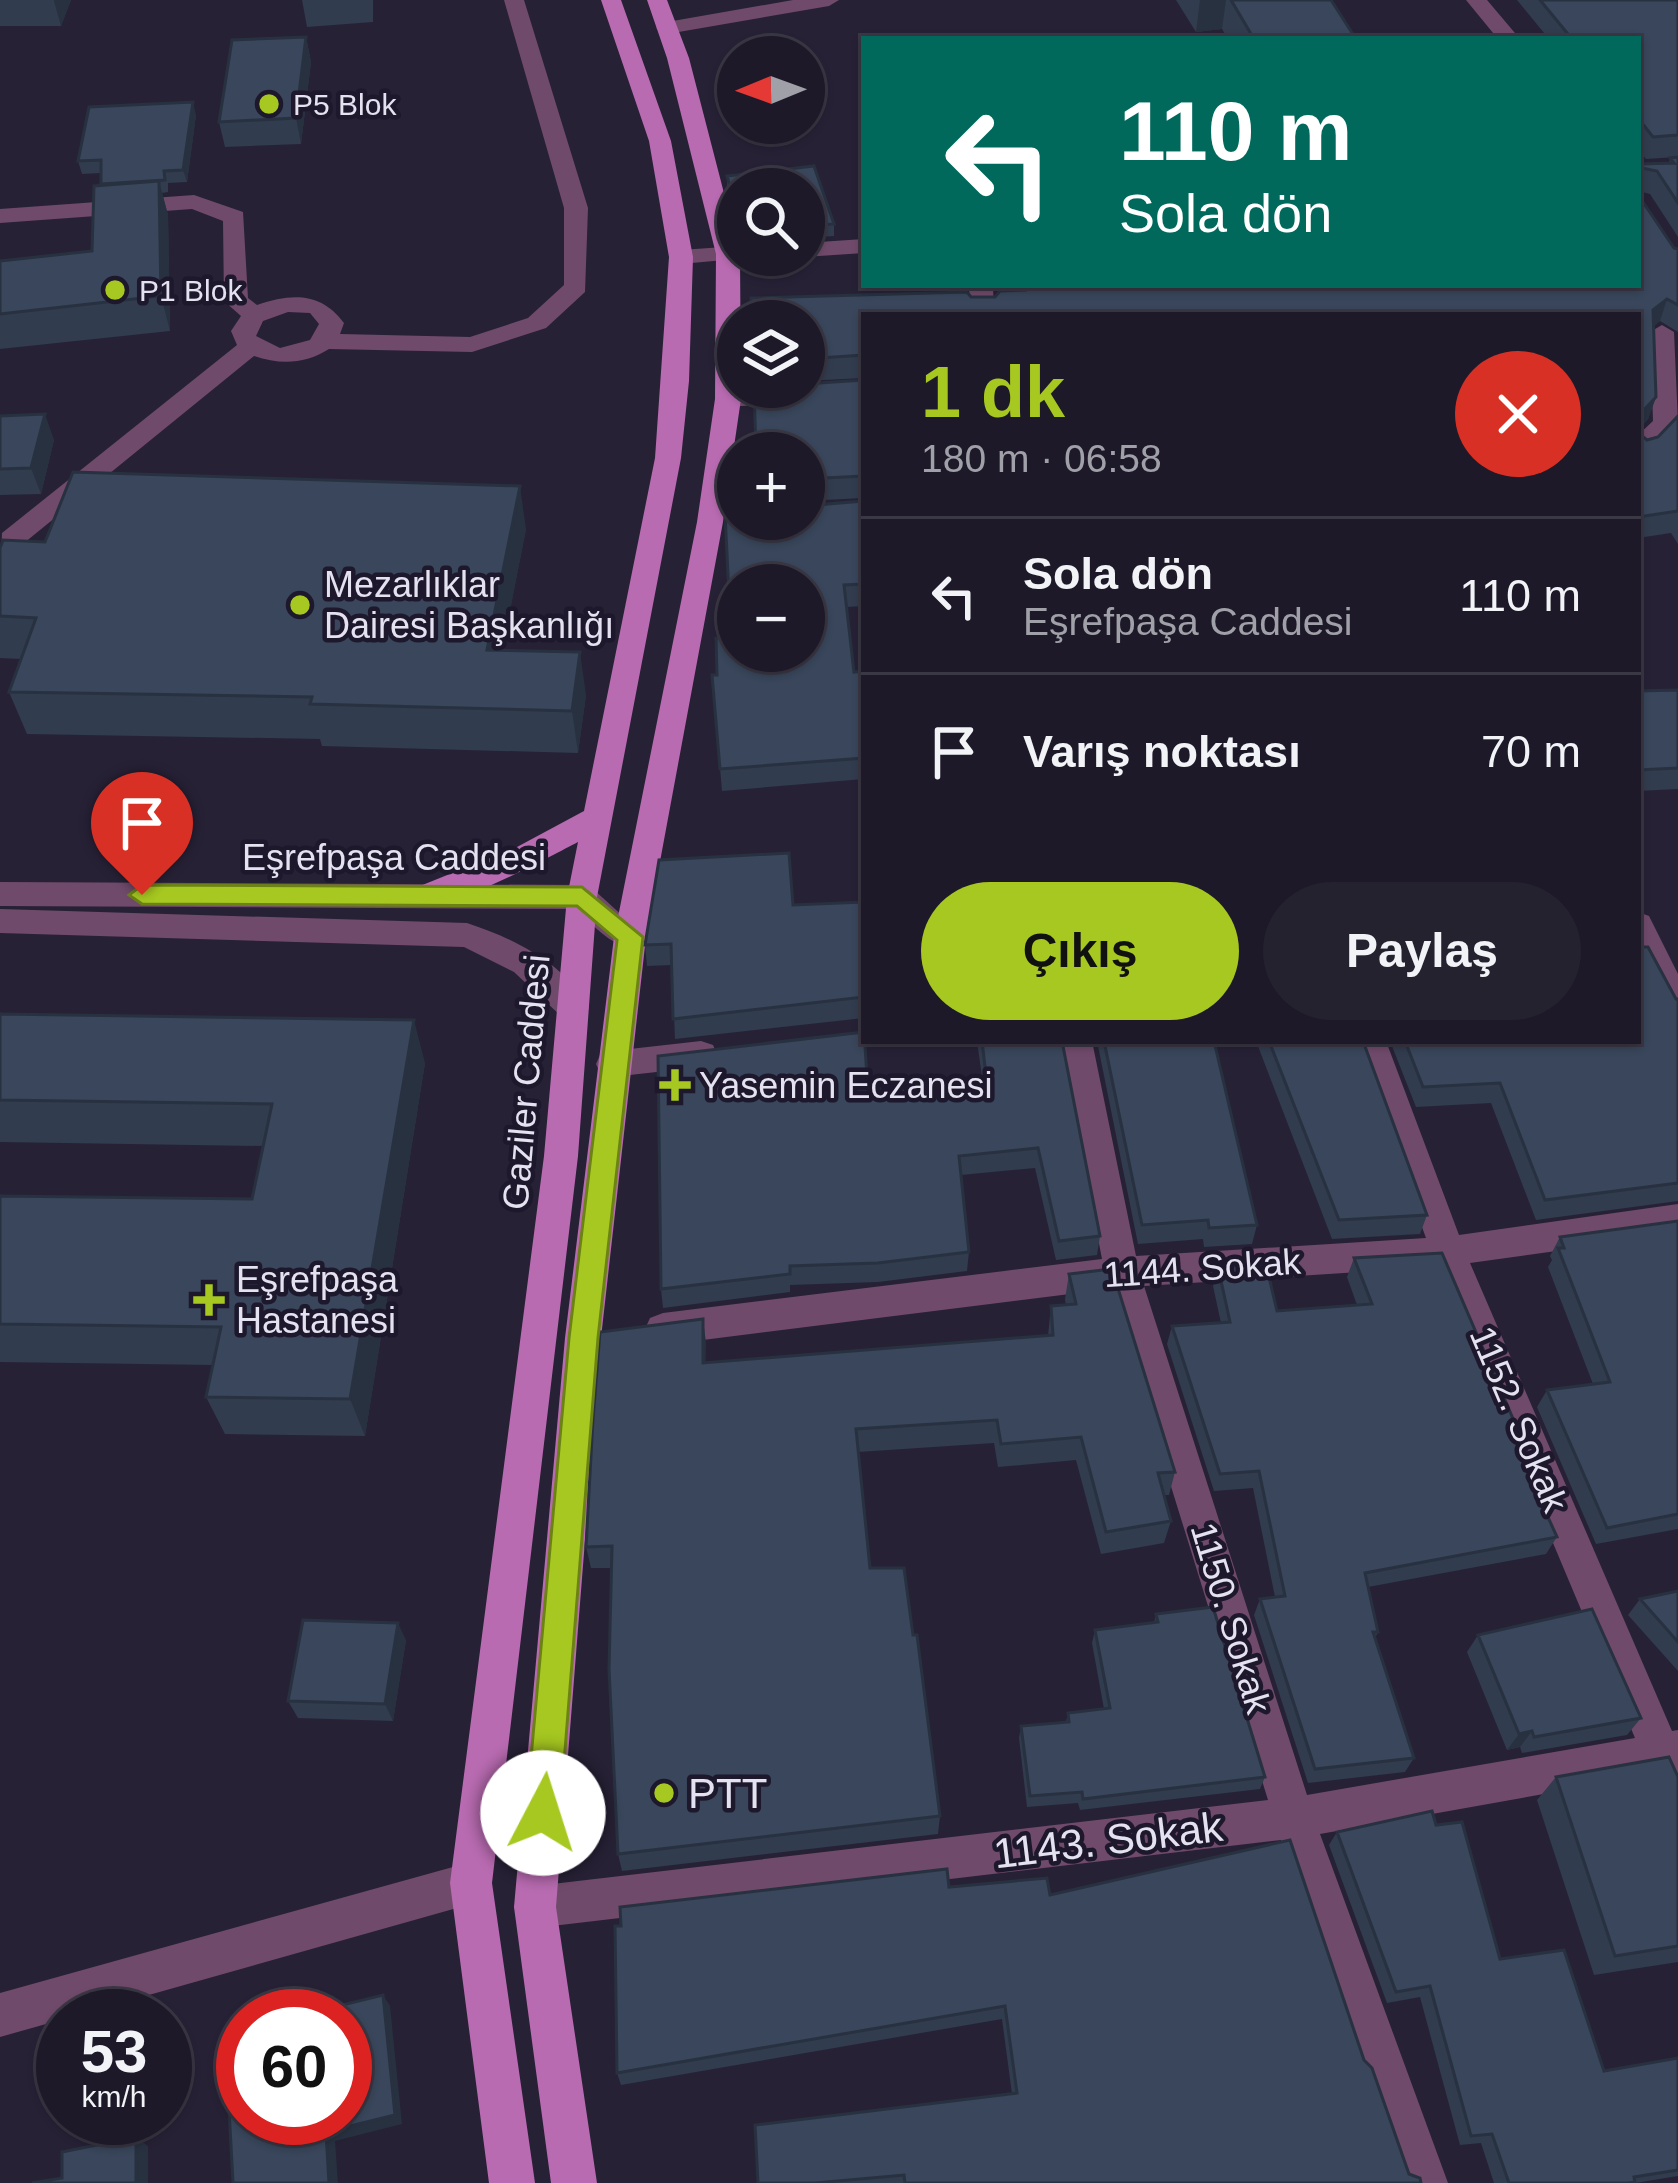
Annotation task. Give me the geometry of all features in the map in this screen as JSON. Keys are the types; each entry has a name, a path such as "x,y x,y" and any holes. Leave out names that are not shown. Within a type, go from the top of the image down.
{"main road":[{"name":"Gaziler Caddesi","path":"611,0 645,15 717,210"},
{"name":"Gaziler Caddesi","path":"512,2183 471,1883 558,1180 582,897 668,458 681,257 660,141 645,15"},
{"name":"Gaziler Caddesi","path":"574,2183 535,1907 607,1336 612,1064 630,937 720,521 727,408"},
{"path":"426,896 528,855 598,817"}],"street":[{"path":"325,341 332,323 319,308 279,305 255,315 243,331 250,346 285,356 325,341 472,345 537,323 575,287 576,208 514,0"},
{"path":"645,15 695,0"},
{"path":"645,15 829,0"},
{"path":"1476,0 1506,36"},
{"path":"0,216 194,202 235,217 236,301 255,315"},
{"path":"825,249 861,246"},
{"path":"681,257 717,254"},
{"path":"1641,447 1666,423 1659,332"},
{"path":"0,576 13,539 250,346"},
{"path":"825,393 861,390"},
{"name":"Eşrefpaşa Caddesi","path":"0,894 582,897 630,937"},
{"name":"Eşrefpaşa Caddesi","path":"0,921 467,935 515,955 546,975 573,1008"},
{"path":"1651,944 1678,1006"},
{"name":"1150. Sokak","path":"1077,1044 1122,1273 1294,1818 1425,2183"},
{"name":"1152. Sokak","path":"1371,1044 1448,1251 1668,1751 1678,1792"},
{"path":"612,1064 726,1051"},
{"name":"1144. Sokak","path":"607,1336 1122,1273 1448,1251 1678,1219"},
{"name":"1143. Sokak","path":"535,1907 1294,1818 1668,1751"},
{"path":"0,2015 471,1883"}],"building":[{"path":"1231,0 1331,0 1354,36 1252,36"},
{"path":"1540,0 1678,0 1678,135 1653,137 1641,122 1641,36 1570,36"},
{"name":"P5 Blok","path":"306,37 296,118 219,122 232,40"},
{"path":"193,102 183,170 164,171 165,180 101,184 101,160 78,161 89,107"},
{"path":"1678,157 1678,203 1657,171 1642,168 1641,199 1641,164 1674,163 1670,158"},
{"path":"159,181 161,296 0,314 0,261 92,251 94,186"},
{"path":"825,198 834,224 825,225"},
{"path":"1641,199 1678,249 1678,305 1667,299 1653,310 1656,397 1641,413 1641,312 861,312 861,355 825,358 825,300 751,298 967,292 971,297 995,297 1000,291 1641,288"},
{"path":"861,380 861,476 825,478 825,432 755,432 755,408 825,408 825,383"},
{"path":"1641,413 1642,436 1647,440 1658,437 1678,416 1678,511 1641,517"},
{"path":"45,414 31,468 0,469 0,416"},
{"path":"73,472 520,486 487,650 580,652 572,711 310,704 312,697 9,692 36,618 0,616 0,548 3,540 45,542"},
{"path":"861,501 861,584 844,585 854,672 861,671 861,758 720,769 712,675 717,675 716,638 717,672 825,672 825,564 727,564 726,540 825,540 825,504"},
{"path":"1678,690 1678,768 1641,770 1641,691"},
{"path":"789,853 793,905 861,902 861,997 673,1019 671,944 645,945 659,860"},
{"path":"1641,947 1648,947 1678,999 1678,1183 1545,1200 1500,1083 1423,1087 1406,1044 1641,1044"},
{"path":"0,1014 414,1020 350,1399 206,1397 221,1327 0,1324 0,1196 252,1199 272,1104 0,1100"},
{"path":"861,1032 868,1091 987,1084 982,1044 1063,1044 1100,1236 1059,1241 1038,1148 959,1156 969,1252 878,1263 790,1266 790,1274 661,1289 658,1056"},
{"path":"1105,1044 1215,1044 1257,1225 1209,1228 1208,1220 1142,1225"},
{"path":"1270,1044 1364,1044 1427,1215 1339,1220"},
{"path":"1678,1221 1678,1514 1607,1528 1547,1390 1610,1382 1558,1248 1564,1248 1560,1237"},
{"path":"1442,1253 1544,1491 1528,1473 1557,1537 1365,1573 1378,1632 1373,1632 1414,1758 1315,1769 1260,1599 1285,1596 1259,1471 1220,1474 1172,1326 1230,1322 1218,1267 1266,1264 1277,1311 1372,1304 1354,1258"},
{"path":"1112,1269 1175,1472 1158,1473 1171,1521 1106,1532 1081,1437 1001,1444 997,1420 856,1429 870,1568 904,1568 940,1816 618,1854 609,1669 612,1546 586,1547 600,1332 703,1319 703,1363 1053,1335 1051,1306 1076,1304 1069,1274"},
{"path":"1678,1591 1678,1642 1640,1599"},
{"path":"1213,1607 1265,1777 1083,1799 1082,1792 1030,1796 1021,1726 1069,1722 1068,1713 1110,1708 1095,1630 1158,1622 1156,1614"},
{"path":"1592,1609 1641,1718 1534,1737 1532,1731 1519,1734 1478,1635"},
{"path":"303,1620 398,1623 385,1704 288,1701"},
{"path":"1669,1757 1678,1777 1678,1946 1615,1956 1556,1777"},
{"path":"1432,1811 1436,1825 1462,1822 1500,1959 1564,1950 1604,2071 1678,2058 1678,2170 1634,2177 1635,2182 1628,2183 1509,2183 1492,2134 1471,2136 1430,1986 1396,1992 1337,1832"},
{"path":"1290,1840 1364,2060 1372,2068 1409,2174 1421,2183 905,2183 904,2175 758,2183 755,2125 1017,2093 1005,2006 617,2073 615,1926 621,1926 620,1907 947,1869 949,1887 1047,1878 1050,1895"},
{"path":"383,1995 395,2115 372,2121 372,1998"},
{"path":"97,2145 136,2145 136,2183 32,2183 62,2178 62,2152"},
{"path":"231,2145 327,2145 329,2183 233,2183"}],"place":[{"name":"P5 Blok","path":"269,104"},
{"name":"P1 Blok","path":"115,290"},
{"name":"Mezarlıklar Dairesi Başkanlığı","path":"300,605"},
{"name":"Yasemin Eczanesi","path":"675,1085"},
{"name":"Eşrefpaşa Hastanesi","path":"209,1300"},
{"name":"PTT","path":"664,1793"}],"route":[{"path":"142,895 582,897 630,937 584,1338 543,1813"}]}
